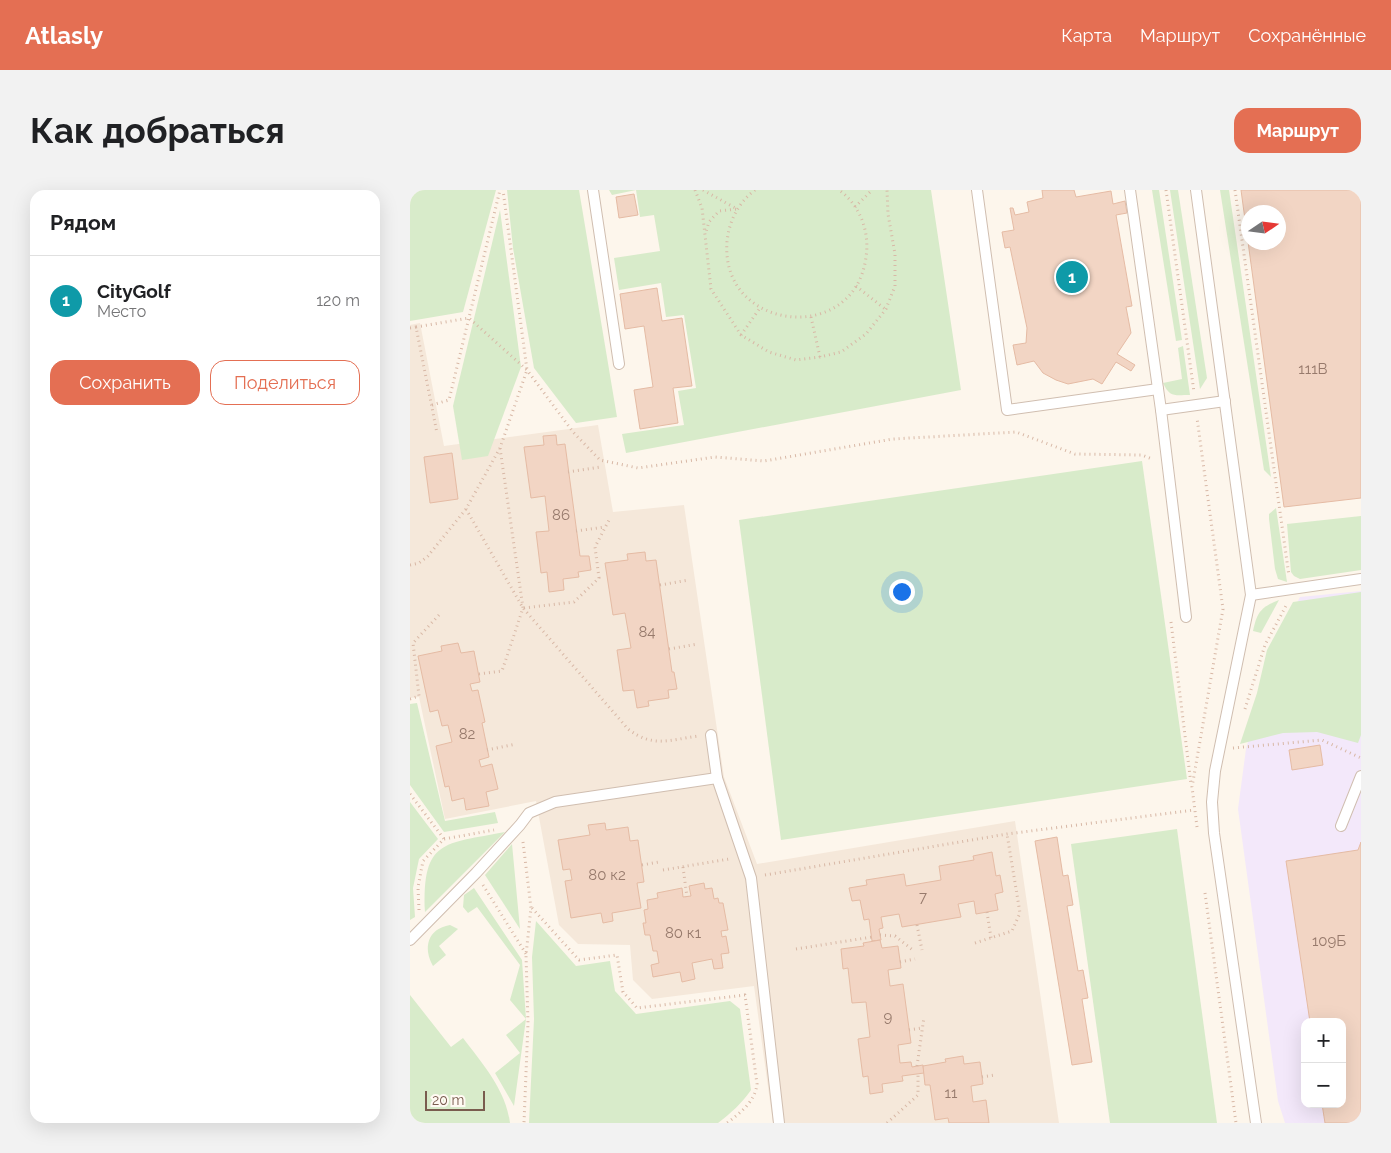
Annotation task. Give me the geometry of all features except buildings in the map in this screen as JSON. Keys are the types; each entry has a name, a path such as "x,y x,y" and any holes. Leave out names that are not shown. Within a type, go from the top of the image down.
{"lane":[{"path":"593,190 619,364"},
{"path":"977,190 1006,410 1158,388"},
{"path":"1130,190 1158,388 1186,617"},
{"path":"1196,190 1251,595 1215,771 1212,802 1214,833 1256,1123"},
{"path":"1160,410 1225,401"},
{"path":"1251,595 1361,579"},
{"path":"711,735 717,778 751,878 778,1123"},
{"path":"1341,826 1361,776"},
{"path":"410,940 476,873 529,813 555,802 717,778"}],"path":[{"path":"432,405 449,400 501,190"},
{"path":"410,565 419,563 428,556 466,508 500,448 526,370 501,190"},
{"path":"695,190 702,208 711,289 741,335 769,352 796,360 841,352 866,334 886,309 895,286 895,254 888,214 887,190"},
{"path":"703,190 737,209"},
{"path":"755,190 737,209 728,230 726,252 731,274 743,293 760,308 776,315 794,318 811,316 829,310 844,300 856,286 865,267 868,246 865,226 855,207 839,190"},
{"path":"855,207 872,190"},
{"path":"1166,190 1223,609 1192,787"},
{"path":"705,235 709,222 720,211 737,209"},
{"path":"856,286 886,309"},
{"path":"741,335 760,308"},
{"path":"811,316 820,357"},
{"path":"410,328 469,318"},
{"path":"469,318 526,370 573,432 600,460 638,468 715,458 764,461 893,438 1016,432 1075,454 1142,455 1167,465"},
{"path":"416,327 437,433"},
{"path":"479,674 502,671 523,608 500,448"},
{"path":"568,472 601,467"},
{"path":"466,508 523,608 628,729 647,741 656,742 711,735"},
{"path":"523,608 574,602 599,578 595,547 609,520"},
{"path":"576,532 606,527"},
{"path":"660,585 689,580"},
{"path":"410,699 419,696 411,644 438,615"},
{"path":"1186,617 1170,620 1197,830"},
{"path":"669,649 698,644"},
{"path":"1232,748 1322,740 1361,758"},
{"path":"488,750 516,744"},
{"path":"410,794 444,839"},
{"path":"764,876 1008,834 1194,810"},
{"path":"421,929 418,887 423,861 444,839 520,825 532,908 526,955 528,1023 524,1123"},
{"path":"975,943 1012,931 1020,913 1008,834"},
{"path":"663,870 743,856"},
{"path":"642,865 659,862"},
{"path":"683,867 687,896"},
{"path":"476,873 526,955"},
{"path":"1205,888 1236,1123"},
{"path":"532,908 579,960 617,955 623,992 637,1008 744,995 757,1084 756,1092 744,1110 728,1123"},
{"path":"987,912 992,938"},
{"path":"917,925 922,950"},
{"path":"880,935 895,936 914,951"},
{"path":"796,949 872,936"},
{"path":"900,962 915,960"},
{"path":"917,1066 924,1018"},
{"path":"909,1030 922,1028"},
{"path":"887,1123 918,1095 918,1074"},
{"path":"982,1077 995,1075"}],"shaded area":[{"path":"420,323 444,446 598,425 613,512 684,505 724,777 757,864 1015,821 1059,1123 773,1123 754,986 652,999 633,980 630,945 578,944 559,925 536,801 445,819 419,697 410,698 410,325"},
{"path":"1361,591 1361,1123 1285,1123 1278,1101 1238,809 1246,749 1273,649 1300,597"}],"green space":[{"path":"410,190 496,190 463,312 410,321"},
{"path":"507,190 579,190 617,417 576,423 534,368 513,248"},
{"path":"609,190 636,190 612,195"},
{"path":"636,190 931,190 961,390 626,453 622,434 684,425 678,391 696,388 684,315 666,317 661,283 619,290 614,258 660,251 654,215 640,217"},
{"path":"1152,190 1159,190 1182,340 1176,341"},
{"path":"1170,190 1178,190 1207,378 1200,389"},
{"path":"1220,190 1229,190 1271,477 1264,470"},
{"path":"500,210 521,367 488,456 462,460 453,406"},
{"path":"1183,346 1190,395 1174,395 1168,391 1163,383 1182,379 1178,348"},
{"path":"1142,461 1187,779 781,840 739,520"},
{"path":"1276,508 1287,582 1278,579 1275,569 1269,514"},
{"path":"1361,516 1361,570 1300,579 1294,576 1291,572 1287,524"},
{"path":"1361,592 1361,735 1358,743 1317,732 1283,733 1240,744 1257,693 1267,650 1293,602"},
{"path":"1279,600 1261,633 1253,631 1256,619 1261,611"},
{"path":"417,703 445,821 495,812 498,823 444,832 410,785 410,704"},
{"path":"410,802 438,839 419,859 413,888 415,917 410,920"},
{"path":"1177,829 1217,1123 1110,1123 1071,844"},
{"path":"505,832 425,912 425,888 428,870 433,858 441,849 466,839"},
{"path":"512,844 520,929 485,875"},
{"path":"474,888 522,960 526,1019 510,1000 520,965 477,907 468,913 463,907 464,895"},
{"path":"536,921 576,966 610,961 615,991 636,1014 730,1001 740,1009 751,1090 744,1099 718,1123 529,1123 534,1019 532,957"},
{"path":"450,925 458,929 439,946 446,955 433,966 428,953 429,940 436,931"},
{"path":"410,995 451,1047 463,1038 498,1088 504,1099 510,1123 410,1123"},
{"path":"526,1019 514,1106 495,1073 520,1053 506,1035"}],"place":[{"name":"CityGolf","path":"1072,277"}]}
